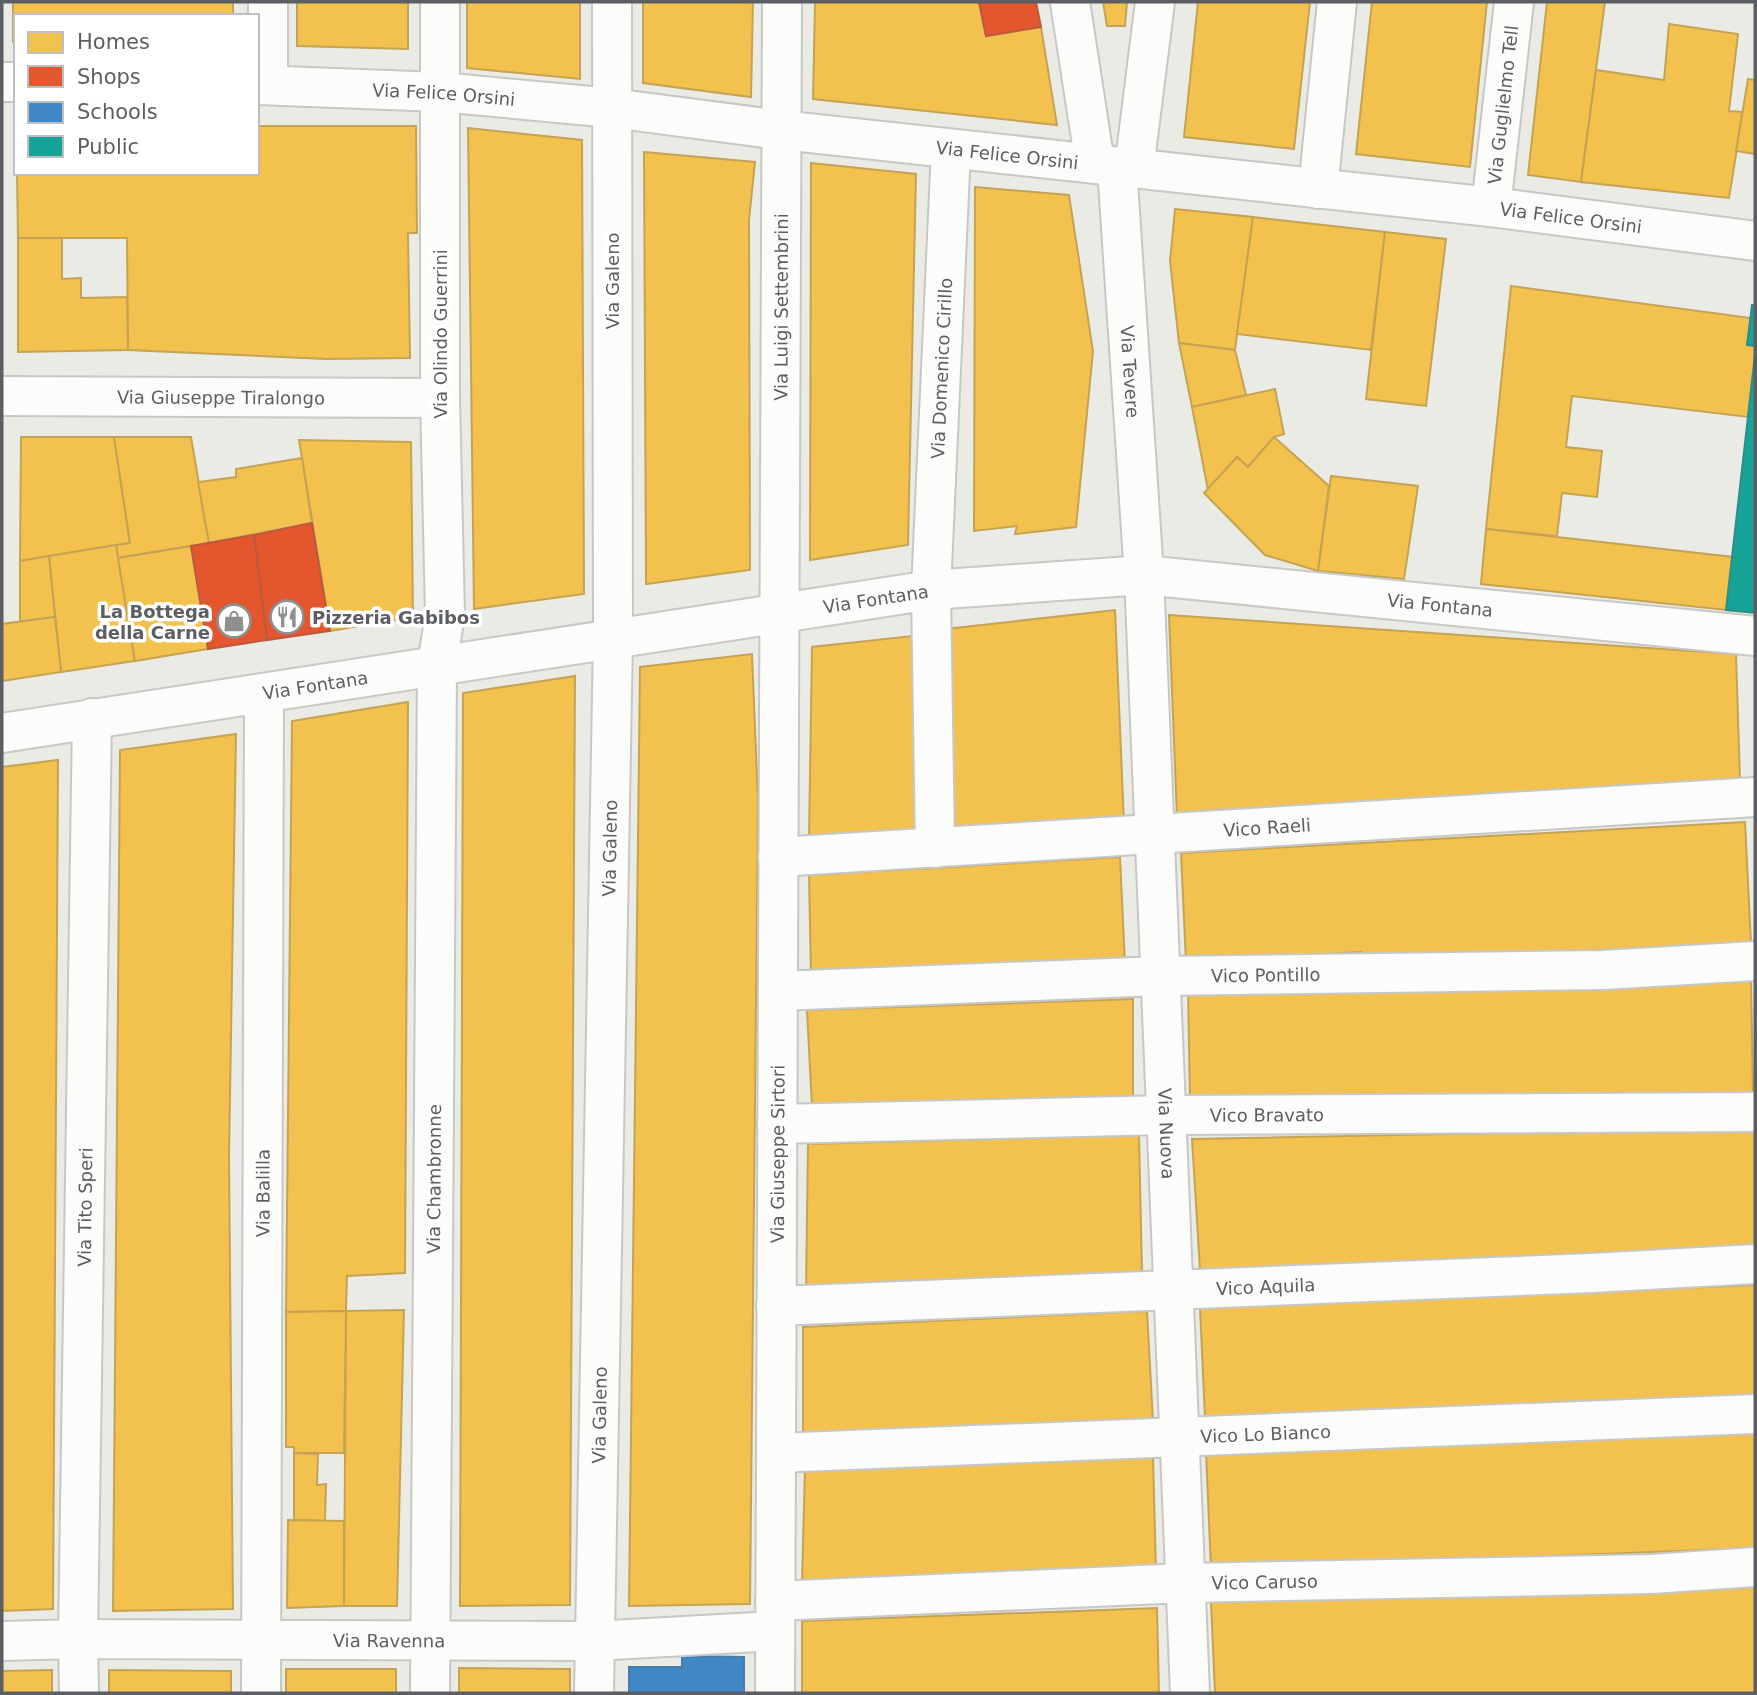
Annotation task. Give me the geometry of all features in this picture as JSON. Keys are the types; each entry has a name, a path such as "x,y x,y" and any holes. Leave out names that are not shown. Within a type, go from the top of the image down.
{"street":[{"path":"263,85 268,2"},
{"name":"Via Olindo Guerrini","path":"437,666 445,615 440,398 440,2"},
{"name":"Via Galeno","path":"594,1693 613,638 612,2"},
{"name":"Via Luigi Settembrini","path":"780,613 782,2"},
{"path":"1070,2 1115,167"},
{"path":"1115,167 1155,2"},
{"path":"1318,189 1337,2"},
{"name":"Via Guglielmo Tell","path":"1491,207 1514,2"},
{"name":"Via Felice Orsini","path":"263,85 440,92 612,108 781,130 1491,207 1755,241"},
{"name":"Via Domenico Cirillo","path":"935,848 931,590 951,149"},
{"name":"Via Tevere","path":"1115,167 1144,575"},
{"name":"Via Giuseppe Tiralongo","path":"2,396 440,398"},
{"name":"Via Fontana","path":"2,733 931,590 1144,575 1755,636"},
{"name":"Via Nuova","path":"1144,575 1190,1693"},
{"name":"Via Giuseppe Sirtori","path":"775,1693 780,613"},
{"name":"Via Chambronne","path":"430,1693 437,666"},
{"name":"Via Balilla","path":"261,1693 264,693"},
{"name":"Via Tito Speri","path":"79,1693 92,718"},
{"name":"Vico Raeli","path":"778,858 1755,797"},
{"name":"Vico Pontillo","path":"778,991 1160,976 1603,970 1755,961"},
{"name":"Vico Bravato","path":"777,1124 1167,1115 1755,1112"},
{"name":"Vico Aquila","path":"776,1306 1755,1264"},
{"name":"Vico Lo Bianco","path":"776,1453 1755,1414"},
{"name":"Vico Caruso","path":"775,1616 1185,1583 1651,1574 1755,1566"},
{"name":"Via Ravenna","path":"2,1641 78,1639 594,1642 775,1616"}],"building: Homes":[{"path":"13,2 233,2 233,14 14,14 13,42"},
{"path":"297,2 408,2 408,49 297,46"},
{"path":"467,2 580,2 580,79 467,68"},
{"path":"643,2 753,2 751,97 643,83"},
{"path":"815,2 979,2 986,36 1041,27 1057,125 813,99"},
{"path":"1103,2 1127,2 1125,26 1107,26"},
{"path":"1198,2 1310,2 1294,149 1184,137"},
{"path":"1372,2 1487,2 1470,167 1356,154"},
{"path":"1547,2 1605,2 1581,182 1528,175"},
{"path":"1669,24 1738,34 1729,111 1743,112 1729,198 1581,182 1596,70 1664,80"},
{"path":"1748,79 1755,80 1755,154 1736,151"},
{"path":"259,126 416,126 417,233 408,233 410,358 326,359 128,350 127,238 18,238 17,175 259,175"},
{"path":"468,128 582,140 584,594 474,609"},
{"path":"644,152 755,162 749,220 750,570 646,584"},
{"path":"811,163 916,174 908,545 810,560"},
{"path":"975,187 1069,195 1093,351 1076,527 1015,534 1017,526 974,531"},
{"path":"1175,209 1253,217 1235,350 1179,343 1170,261"},
{"path":"1253,217 1385,232 1371,350 1237,334"},
{"path":"1385,232 1446,239 1426,406 1366,399"},
{"path":"18,238 62,238 62,279 81,278 81,298 127,297 128,350 18,352"},
{"path":"1511,286 1751,318 1747,345 1755,346 1755,355 1748,417 1572,396 1566,447 1602,451 1597,497 1562,493 1557,536 1486,529"},
{"path":"1179,343 1235,350 1246,395 1192,407"},
{"path":"1275,389 1284,434 1274,437 1248,467 1237,457 1208,490 1192,407"},
{"path":"21,437 114,437 130,543 20,561"},
{"path":"114,437 191,437 209,543 118,558 116,545 130,543"},
{"path":"1274,437 1329,486 1318,571 1265,555 1204,493 1237,457 1248,467"},
{"path":"299,440 411,442 413,617 330,631"},
{"path":"302,458 312,523 209,543 198,482 236,477 236,469"},
{"path":"1331,476 1418,486 1404,579 1318,571"},
{"path":"1486,529 1733,557 1726,610 1481,584"},
{"path":"116,545 135,661 61,672 49,556"},
{"path":"191,546 208,649 135,661 118,558"},
{"path":"49,556 55,617 20,622 20,561"},
{"path":"1115,610 1124,823 1036,831 1035,821 954,829 946,629"},
{"path":"1169,615 1736,654 1740,781 1177,818"},
{"path":"55,617 61,672 2,681 2,624"},
{"path":"912,636 920,832 809,838 812,647"},
{"path":"752,654 758,802 750,1604 629,1606 640,667"},
{"path":"575,676 570,1605 460,1606 463,693"},
{"path":"408,702 405,1273 347,1276 346,1311 286,1312 292,721"},
{"path":"236,734 229,1157 233,1609 113,1611 120,750"},
{"path":"58,760 53,1609 2,1611 2,767"},
{"path":"1745,822 1751,943 1361,962 1361,952 1186,962 1181,853"},
{"path":"1120,857 1125,964 811,974 809,875"},
{"path":"1751,979 1753,1095 1190,1102 1188,987"},
{"path":"1133,999 1133,1096 812,1107 807,1010"},
{"path":"1755,1128 1755,1246 1200,1270 1192,1139"},
{"path":"1139,1135 1142,1274 806,1290 808,1144"},
{"path":"1755,1285 1755,1396 1205,1418 1200,1308"},
{"path":"404,1310 397,1606 344,1606 346,1311"},
{"path":"346,1311 344,1453 294,1453 294,1447 286,1447 286,1312"},
{"path":"1147,1311 1153,1421 803,1435 803,1327"},
{"path":"1755,1430 1755,1548 1211,1569 1206,1452"},
{"path":"294,1453 318,1454 317,1485 326,1484 325,1521 294,1520"},
{"path":"1153,1456 1156,1573 802,1583 805,1467"},
{"path":"288,1520 344,1521 344,1606 287,1608"},
{"path":"1755,1585 1755,1693 1215,1693 1211,1602"},
{"path":"1157,1608 1159,1693 802,1693 802,1621"},
{"path":"459,1668 570,1669 570,1693 459,1693"},
{"path":"286,1669 396,1669 396,1693 286,1693"},
{"path":"52,1670 52,1693 2,1693 2,1671"},
{"path":"109,1670 231,1671 231,1693 109,1693"}],"building: Shops":[{"path":"979,2 1036,2 1041,27 986,36"},
{"path":"312,523 330,631 267,640 254,535"},
{"path":"254,535 267,640 208,649 191,546"}],"building: Schools":[{"path":"682,1656 744,1657 744,1693 629,1693 629,1667 682,1667"}],"building: Public":[{"path":"1752,305 1755,305 1755,346 1747,345"},
{"path":"1755,355 1755,613 1726,610"}],"place":[{"name":"Pizzeria Gabibos","path":"287,617"},
{"name":"La Bottega della Carne","path":"234,621"}]}
